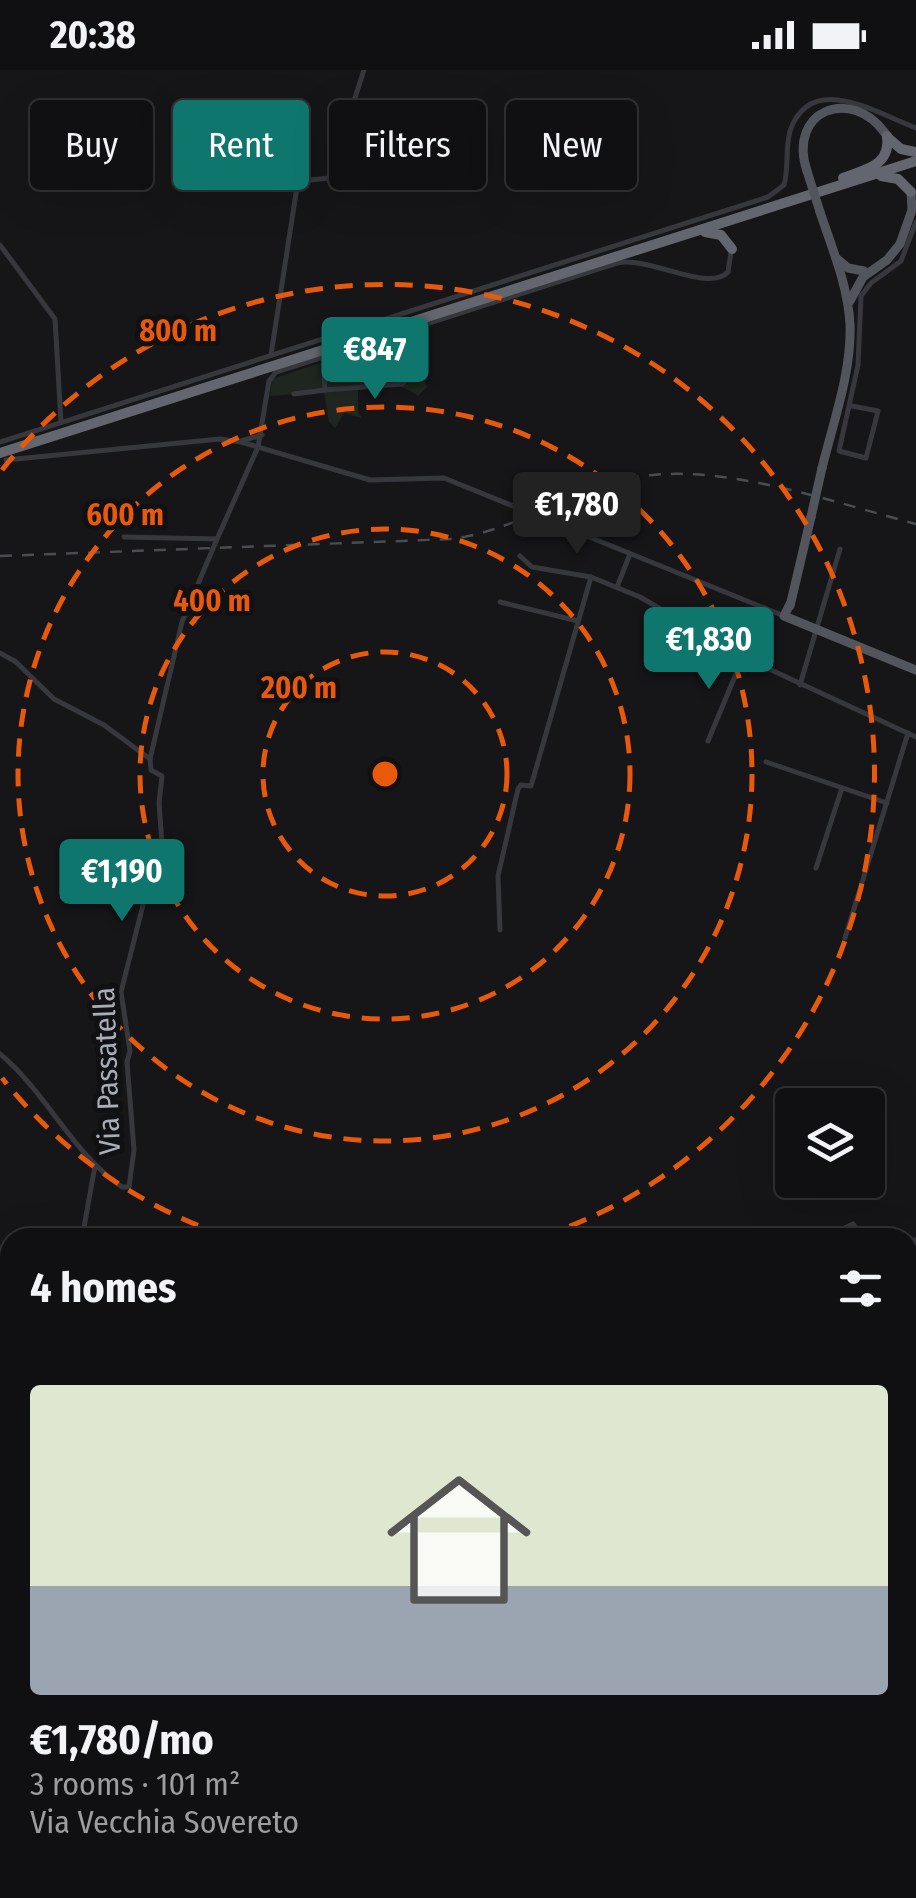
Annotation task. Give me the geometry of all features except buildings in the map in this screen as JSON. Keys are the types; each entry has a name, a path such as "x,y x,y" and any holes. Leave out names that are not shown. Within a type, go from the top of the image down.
{"highway":[{"path":"884,132 916,159"},
{"path":"2,451 782,204 882,162 887,153 884,132"},
{"path":"2,451 916,159"},
{"path":"913,192 910,178 916,159"},
{"path":"826,187 888,176 913,192"},
{"path":"732,248 739,224 782,204"},
{"path":"652,246 712,232 725,238 732,248"}],"main road":[{"path":"884,132 869,116 839,108 821,114 802,137 807,170 842,279 850,346 787,617 916,670"},
{"path":"842,279 866,272 890,258 900,243 913,192"},
{"path":"835,257 846,267 866,272"},
{"path":"848,308 853,291 866,272"}],"street":[{"path":"271,355 297,187 301,181 329,178 364,70"},
{"path":"2,451 61,422 768,197 784,185 788,137 794,121 814,102 844,96 857,99 916,128"},
{"path":"884,132 892,118"},
{"path":"884,132 900,121"},
{"path":"852,406 878,411 866,458 840,452 859,356 859,303 865,289 900,260 916,222"},
{"path":"0,245 55,319 61,422"},
{"path":"325,390 323,357 617,262 638,260 718,280 728,272 732,248"},
{"path":"276,334 282,352"},
{"name":"Via Passatella","path":"0,1054 34,1086 95,1166 119,1186 130,1186 134,1150 130,1051 121,992 144,900 162,858 162,776 151,770 150,759 182,622 258,447 270,376 323,357"},
{"path":"294,394 406,381"},
{"path":"240,442 262,435"},
{"path":"2,451 220,439 370,480 438,476 787,617"},
{"path":"124,538 218,538"},
{"path":"800,684 840,549"},
{"path":"617,586 630,554"},
{"path":"520,556 532,567 591,577 617,586 743,657 916,737"},
{"path":"500,930 498,876 518,789 532,786 591,577"},
{"path":"500,602 578,621"},
{"path":"0,653 16,662 54,700 104,726 150,759"},
{"path":"708,741 743,657"},
{"path":"846,938 908,733"},
{"path":"766,762 886,803"},
{"path":"816,868 842,788"},
{"path":"84,1228 95,1166"}],"shaded area":[{"path":"402,336 404,348 411,347 427,387 418,396 397,386 358,386 358,412 362,418 344,413 335,428 329,422 324,392 270,396 272,379"}],"railway":[{"path":"0,556 453,539 498,528 606,485 661,474 697,474 772,486 916,524"}]}
